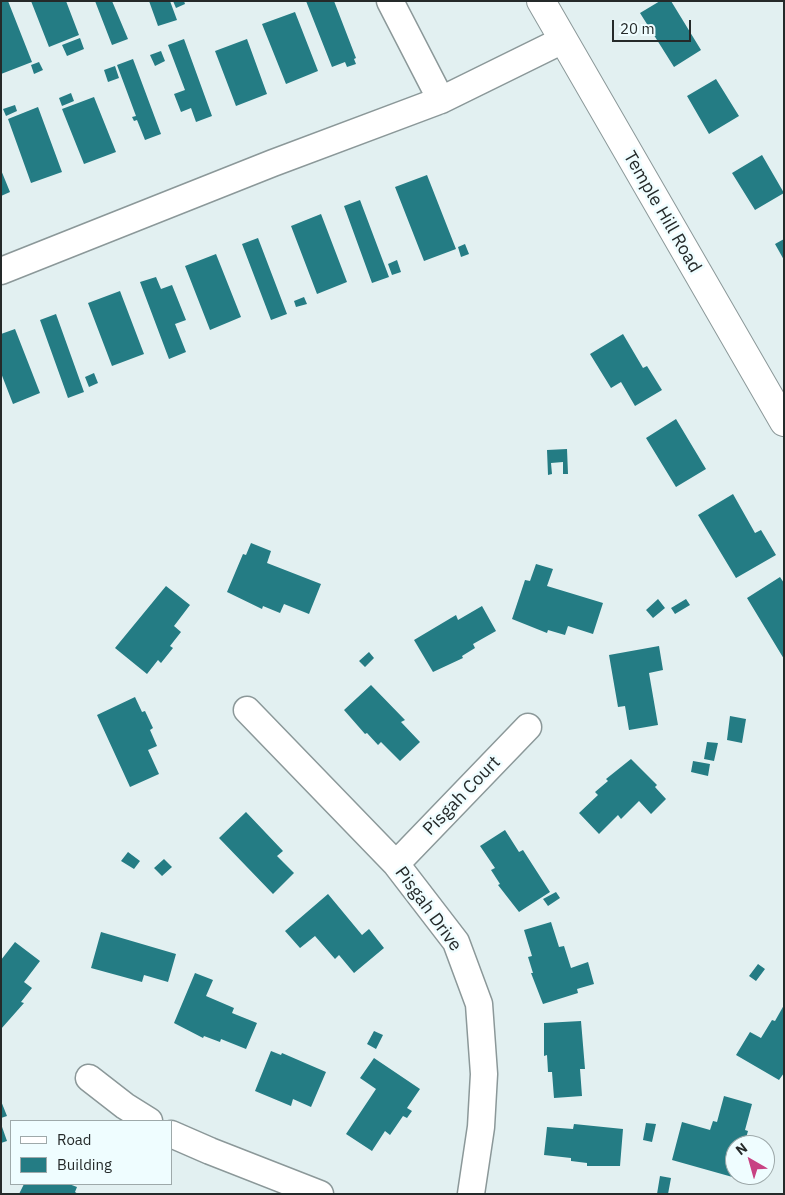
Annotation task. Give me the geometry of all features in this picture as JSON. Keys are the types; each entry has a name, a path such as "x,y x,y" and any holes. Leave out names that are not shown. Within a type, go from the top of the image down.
{"main road":[{"name":"Temple Hill Road","path":"540,1 784,422"}],"street":[{"path":"390,1 442,100"},
{"path":"1,271 273,163 442,100 563,40"},
{"name":"Pisgah Drive","path":"246,710 396,864 456,942 479,1004 484,1074 481,1127 471,1194"},
{"name":"Pisgah Court","path":"396,864 528,727"},
{"path":"89,1078 125,1106 147,1120"},
{"path":"172,1134 320,1194"}],"building":[{"path":"1,1 8,1 32,62 1,74"},
{"path":"31,1 66,1 79,35 49,47"},
{"path":"95,1 112,1 128,39 112,45"},
{"path":"149,1 170,1 177,20 158,26"},
{"path":"173,1 184,1 185,4 176,8"},
{"path":"306,1 334,1 356,58 354,59 356,64 347,67 345,62 332,67"},
{"path":"660,1 671,1 701,50 674,67 640,13"},
{"path":"295,12 318,71 286,84 262,24"},
{"path":"80,38 84,49 67,56 62,45"},
{"path":"184,39 212,116 196,122 191,108 181,112 174,94 185,90 168,45"},
{"path":"247,39 267,94 236,106 215,51"},
{"path":"161,51 165,61 155,66 150,55"},
{"path":"133,59 161,134 145,140 137,120 134,121 132,117 136,116 117,65"},
{"path":"39,62 43,70 34,74 31,65"},
{"path":"115,66 119,78 108,82 104,70"},
{"path":"716,79 739,116 709,134 687,96"},
{"path":"71,93 74,101 62,106 59,98"},
{"path":"94,97 116,152 84,164 62,109"},
{"path":"15,105 17,111 6,116 3,109"},
{"path":"38,107 62,172 31,183 8,119"},
{"path":"762,155 784,193 755,210 732,173"},
{"path":"1,170 10,192 1,196"},
{"path":"427,175 456,249 424,261 395,187"},
{"path":"360,200 389,277 372,283 344,206"},
{"path":"321,214 347,282 317,294 291,226"},
{"path":"258,238 287,314 271,320 242,244"},
{"path":"784,239 784,260 775,244"},
{"path":"465,244 469,254 461,257 458,247"},
{"path":"216,254 241,317 210,330 185,266"},
{"path":"397,260 401,272 392,275 388,264"},
{"path":"156,277 161,289 172,285 186,320 175,324 186,352 169,359 140,282"},
{"path":"120,291 144,354 112,366 88,303"},
{"path":"304,297 307,304 296,307 294,301"},
{"path":"56,314 84,392 68,398 40,320"},
{"path":"15,329 40,393 13,404 1,373 1,334"},
{"path":"623,334 643,368 647,366 662,390 635,406 621,382 611,388 590,354"},
{"path":"94,373 98,383 89,387 85,377"},
{"path":"676,419 706,469 676,487 646,438"},
{"path":"567,449 568,474 563,474 563,462 551,463 552,474 548,475 547,450"},
{"path":"733,494 755,533 761,530 776,555 736,578 698,515"},
{"path":"251,543 271,551 267,563 321,584 309,614 284,604 280,613 263,606 262,609 227,592 243,554 246,555"},
{"path":"536,564 553,569 547,586 603,603 593,634 568,626 565,635 548,630 547,633 512,619 525,580 530,581"},
{"path":"780,577 784,583 784,659 747,598"},
{"path":"166,586 190,605 174,626 181,632 170,646 173,648 161,663 158,660 147,674 115,648"},
{"path":"658,599 665,608 653,618 646,610"},
{"path":"686,599 690,605 675,614 671,608"},
{"path":"482,606 496,631 473,644 475,648 462,656 463,658 433,672 414,640 456,615 458,620"},
{"path":"659,646 663,670 649,673 658,725 629,730 625,706 618,707 609,655"},
{"path":"369,652 374,658 365,667 359,661"},
{"path":"371,685 405,720 401,722 420,742 400,761 381,742 378,745 367,733 365,734 344,710"},
{"path":"135,697 142,712 145,711 153,728 150,730 157,746 148,750 159,774 130,787 97,715"},
{"path":"730,716 746,719 742,743 727,740"},
{"path":"707,742 718,743 714,761 704,759"},
{"path":"631,759 657,785 655,787 666,799 651,814 639,801 621,819 618,815 599,834 579,813 598,795 595,792 608,781 606,779"},
{"path":"693,761 710,764 708,776 691,772"},
{"path":"246,812 283,851 277,856 294,873 273,894 219,838"},
{"path":"505,830 519,852 523,850 550,892 519,912 498,885 500,884 491,870 495,868 480,846"},
{"path":"128,852 140,861 134,869 121,861"},
{"path":"164,859 172,867 162,876 154,868"},
{"path":"556,892 560,898 548,906 543,899"},
{"path":"328,894 362,935 369,929 384,948 354,973 339,955 335,959 315,936 300,948 285,931"},
{"path":"551,922 559,947 564,946 571,968 588,962 594,984 577,989 578,993 543,1004 531,973 533,973 528,957 532,956 524,930"},
{"path":"101,932 176,954 168,982 144,975 142,982 91,968"},
{"path":"15,942 40,961 24,982 32,988 21,1002 24,1003 1,1029 1,960"},
{"path":"758,964 765,969 756,981 749,976"},
{"path":"195,973 213,980 206,996 234,1008 232,1013 257,1023 246,1049 221,1039 220,1042 204,1036 203,1038 174,1023"},
{"path":"784,1005 784,1073 779,1080 736,1055 750,1032 761,1038 772,1020 775,1021"},
{"path":"581,1021 585,1069 580,1069 582,1096 554,1098 552,1072 548,1072 547,1055 544,1056 544,1023"},
{"path":"374,1031 383,1035 376,1049 367,1044"},
{"path":"271,1051 281,1055 282,1053 326,1072 311,1107 293,1099 291,1106 255,1091"},
{"path":"374,1058 420,1089 407,1108 412,1111 407,1118 403,1116 390,1135 385,1131 372,1151 346,1134 376,1089 360,1078"},
{"path":"724,1096 752,1104 745,1130 748,1131 747,1135 725,1135 725,1175 672,1160 682,1122 710,1130 713,1121 717,1122"},
{"path":"1,1101 7,1116 1,1118"},
{"path":"646,1123 656,1124 652,1142 643,1140"},
{"path":"1,1124 7,1141 1,1143"},
{"path":"574,1124 623,1129 620,1166 587,1166 587,1163 571,1161 571,1158 544,1155 547,1127 573,1129"},
{"path":"660,1176 671,1178 668,1194 657,1194"},
{"path":"24,1185 72,1185 77,1187 75,1192 78,1194 19,1194"}]}
